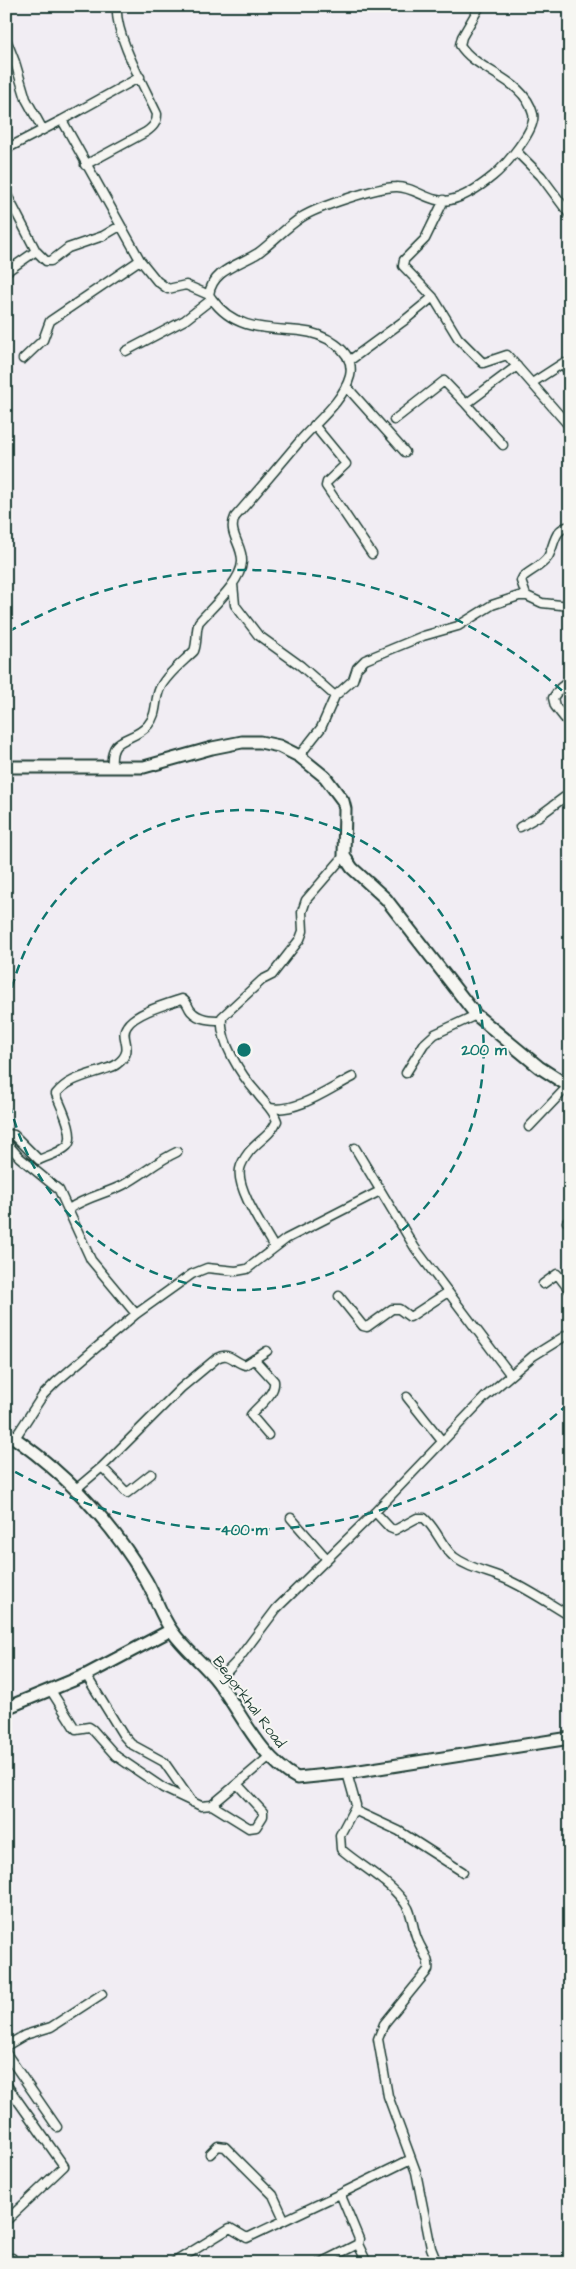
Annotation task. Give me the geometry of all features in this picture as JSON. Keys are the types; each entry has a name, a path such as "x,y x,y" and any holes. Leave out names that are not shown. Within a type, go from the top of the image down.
{"street":[{"path":"85,165 146,132 155,124 157,114 117,21 117,6"},
{"path":"126,351 185,320 210,297 210,285 218,275 256,254 303,216 320,208 396,187 449,201 485,182 495,174 516,151 532,125 534,116 528,102 518,90 498,73 464,52 460,45 462,37 480,6"},
{"path":"6,39 16,62 26,99 43,130"},
{"path":"6,149 140,77"},
{"path":"62,120 85,165 98,184 140,260 157,281 168,289 186,285 210,297 225,313 247,325 262,329 302,331 323,335 335,344 349,360 350,376 334,404 314,425 232,523 232,530 242,556 242,565 232,584 196,627 194,651 163,683 159,690 153,719 147,727 119,742 112,750 112,767"},
{"path":"516,151 542,176 570,215"},
{"path":"6,193 42,259 51,261 68,248 103,236 120,226"},
{"path":"444,200 425,239 403,263 433,296 458,338 483,363 507,355 570,427"},
{"path":"6,272 36,251"},
{"path":"23,358 43,340 50,321 140,260"},
{"path":"349,360 405,320 433,296"},
{"path":"532,383 563,363 570,375"},
{"path":"466,404 516,366"},
{"path":"394,420 444,382 503,444"},
{"path":"346,386 404,452"},
{"path":"314,425 346,464 327,482 326,486 372,554"},
{"path":"526,595 521,581 522,577 544,561 557,533 570,526"},
{"path":"232,584 235,605 258,635 300,666 335,696"},
{"path":"299,756 321,728 335,696 353,680 357,668 365,660 423,636 458,626 492,605 526,595 542,603 570,606"},
{"path":"570,680 560,688 553,698 555,706 570,725"},
{"path":"6,767 150,766 212,748 242,742 260,742 279,746 299,756 325,777 342,801 344,809 344,856 357,872 386,898 476,1015 539,1067 569,1086 529,1127"},
{"path":"520,827 539,816 570,793"},
{"path":"274,1247 242,1188 240,1169 248,1153 260,1140 272,1132 277,1121 270,1108 239,1069 221,1030 222,1020 229,1009 262,980 272,975 300,939 303,931 301,919 303,906 310,895 344,856"},
{"path":"6,1136 8,1134 14,1135 39,1160 67,1146 71,1139 69,1127 56,1094 70,1081 116,1066 124,1057 128,1047 124,1032 132,1020 182,999 186,1001 191,1011 203,1018 222,1020"},
{"path":"406,1073 424,1044 435,1034 476,1015"},
{"path":"270,1108 281,1110 311,1099 353,1077"},
{"path":"6,1142 19,1156 59,1190 91,1260 136,1314"},
{"path":"355,1148 415,1248 510,1374"},
{"path":"69,1209 84,1199 126,1184 162,1159 177,1152"},
{"path":"11,1435 43,1395 136,1314 200,1270 243,1270 292,1235 380,1191"},
{"path":"543,1284 557,1274 570,1291"},
{"path":"339,1296 362,1326 367,1327 392,1309 399,1309 410,1317 448,1292"},
{"path":"218,1681 237,1661 277,1608 375,1512 510,1374 533,1356 570,1334"},
{"path":"76,1489 102,1467 181,1388 217,1358 222,1355 228,1356 245,1365 267,1351"},
{"path":"254,1359 272,1378 275,1386 251,1415 268,1435"},
{"path":"407,1397 442,1442"},
{"name":"Begorkhal Road","path":"11,1435 76,1489 102,1515 124,1544 146,1579 171,1630 218,1681 245,1724 270,1756 296,1778 347,1773 570,1738"},
{"path":"102,1467 123,1492 126,1493 151,1474"},
{"path":"375,1512 390,1528 395,1530 418,1518 424,1518 436,1532 444,1546 455,1557 480,1571 520,1586 570,1616"},
{"path":"291,1518 327,1558"},
{"path":"6,1708 86,1676 171,1630"},
{"path":"86,1676 123,1735 131,1744 164,1762 192,1802"},
{"path":"50,1689 76,1729 92,1729 116,1756 163,1788 201,1806 212,1805 238,1785 270,1756"},
{"path":"347,1773 355,1799 354,1810 340,1835 341,1849 373,1872 402,1899 408,1908 416,1937 428,1960 428,1970 384,2024 378,2039 388,2096 416,2172 431,2248 437,2263"},
{"path":"212,1805 249,1828 256,1827 263,1812 238,1785"},
{"path":"354,1810 399,1830 463,1872"},
{"path":"6,2046 25,2035 51,2027 102,1994"},
{"path":"6,2053 57,2127"},
{"path":"6,2084 64,2166 6,2221"},
{"path":"210,2154 218,2146 225,2146 273,2195 284,2219"},
{"path":"173,2263 230,2228 246,2238 411,2159"},
{"path":"342,2193 342,2198 359,2239 358,2244 367,2263"},
{"path":"320,2263 358,2244"}]}
